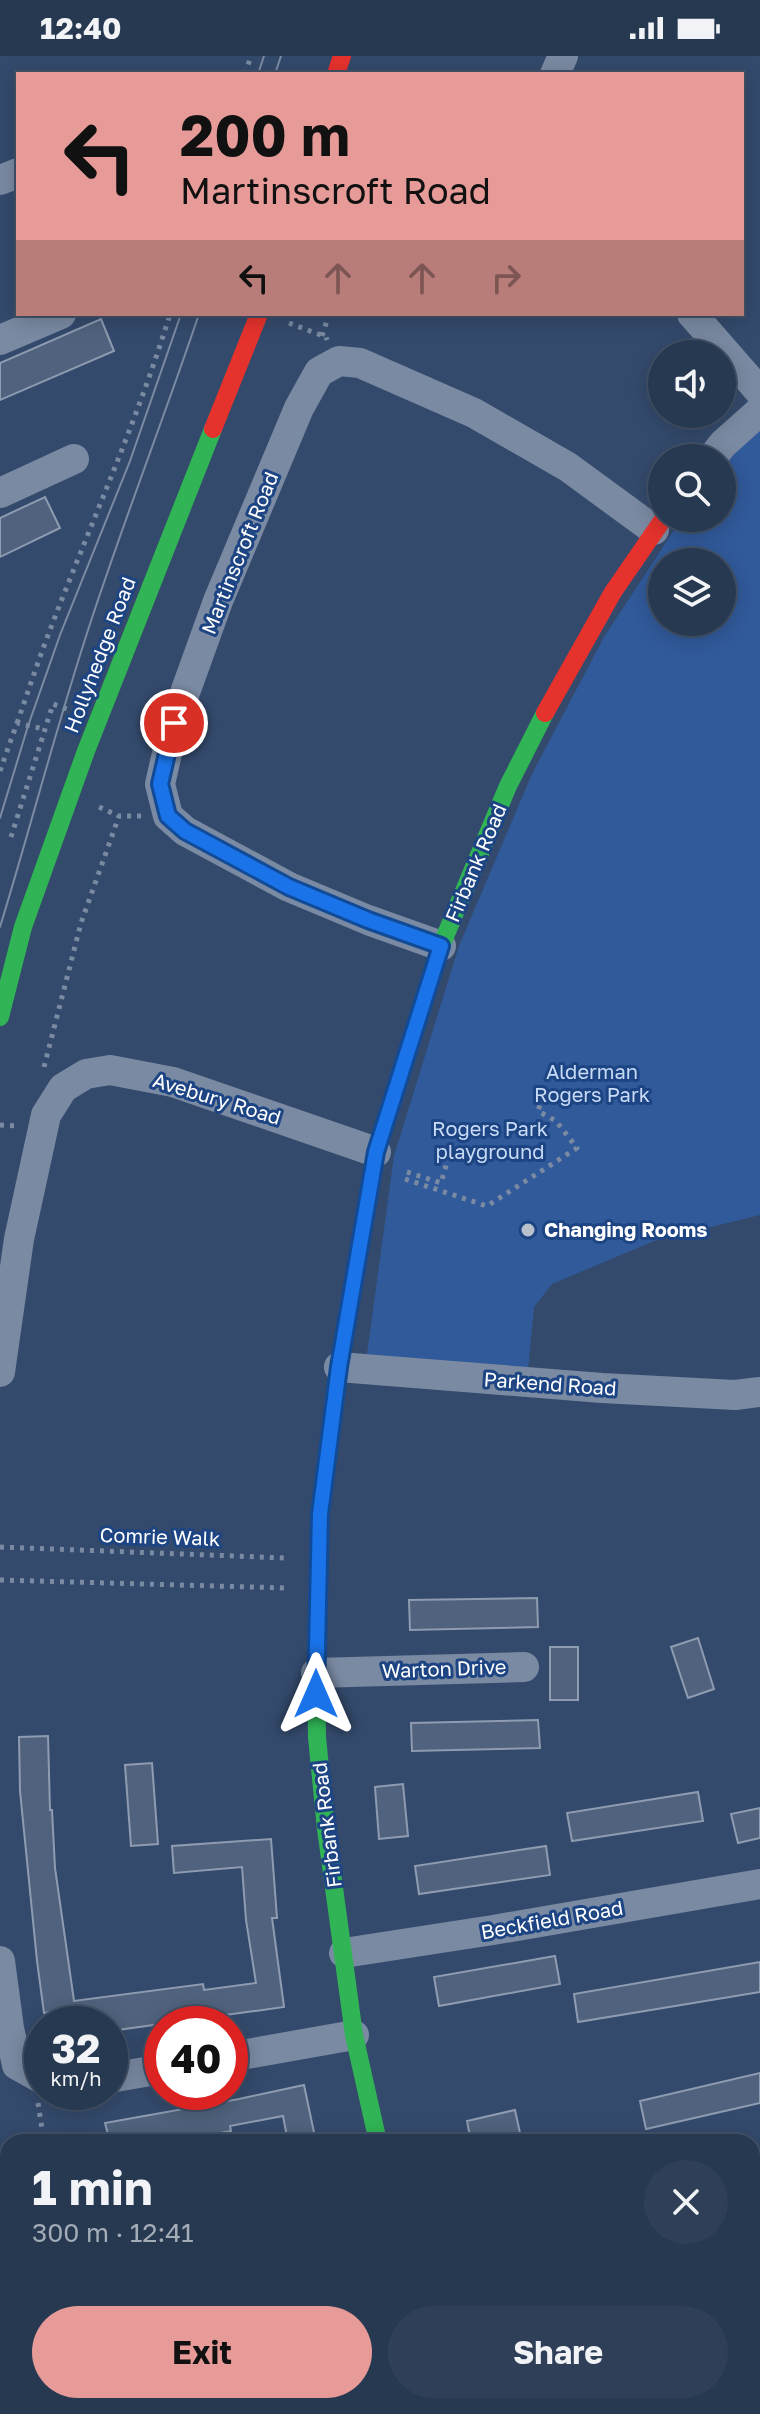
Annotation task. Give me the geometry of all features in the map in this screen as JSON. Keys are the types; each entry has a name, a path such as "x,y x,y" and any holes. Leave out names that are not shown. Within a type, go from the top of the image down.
{"street":[{"path":"0,340 56,316"},
{"name":"Hollyhedge Road","path":"0,1017 23,927 86,751 258,316"},
{"path":"694,316 760,392"},
{"path":"339,361 360,363 474,413 648,517"},
{"name":"Martinscroft Road","path":"168,816 160,784 174,723 218,601 299,408 319,372 339,361"},
{"path":"723,444 760,411"},
{"path":"0,493 74,459"},
{"name":"Firbank Road","path":"376,2134 354,2035 326,1829 317,1737 320,1514 339,1367 374,1165 441,946 508,786 613,592 654,532"},
{"path":"168,816 185,831 289,887 441,946"},
{"name":"Avebury Road","path":"0,1372 19,1239 46,1115 63,1088 86,1074 110,1070 173,1082 374,1165"},
{"name":"Parkend Road","path":"339,1367 602,1388 735,1395 760,1392"},
{"name":"Warton Drive","path":"316,1673 524,1667"},
{"name":"Beckfield Road","path":"344,1953 760,1884"},
{"path":"0,1961 17,2065 24,2069"},
{"path":"248,2054 354,2035"}],"path":[{"path":"0,771 50,629 104,499 157,357 169,316"},
{"path":"322,336 328,316"},
{"path":"279,319 326,337 339,361"},
{"path":"11,837 44,729 17,723"},
{"path":"102,795 99,807 119,816 168,816"},
{"path":"42,1073 81,923 119,816"},
{"path":"405,1179 487,1206 577,1148 556,1121 538,1111 541,1102 530,1098"},
{"path":"374,1165 403,1187 407,1172 441,1183 448,1159"},
{"name":"Comrie Walk","path":"0,1547 319,1559"},
{"path":"0,1580 318,1589"}],"green space":[{"name":"Alderman Rogers Park","path":"760,423 760,1215 654,1241 552,1284 534,1307 528,1370 367,1354 394,1156 459,946 532,774 604,637 648,570 648,636 736,636 736,548 662,548 673,532 736,532 736,452"}],"building":[{"path":"101,319 114,351 0,400 0,363"},
{"path":"45,497 60,528 0,557 0,518"},
{"path":"537,1598 538,1627 410,1630 409,1600"},
{"path":"698,1638 714,1689 688,1698 671,1647"},
{"path":"550,1647 578,1647 578,1700 550,1700"},
{"path":"538,1720 540,1748 412,1751 411,1723"},
{"path":"48,1736 55,1868 74,2001 203,1984 204,1990 256,1983 242,1867 174,1873 172,1846 271,1839 277,1918 272,1918 284,2007 248,2012 248,2006 144,2006 144,2026 128,2029 128,2006 43,2006 20,1791 19,1737"},
{"path":"152,1763 158,1844 131,1846 125,1765"},
{"path":"403,1784 408,1836 379,1839 375,1787"},
{"path":"698,1792 703,1821 572,1841 567,1813"},
{"path":"760,1808 760,1838 738,1843 731,1814"},
{"path":"546,1846 550,1875 419,1894 415,1866"},
{"path":"555,1956 560,1984 439,2006 434,1977"},
{"path":"760,1962 760,1992 578,2022 574,1994"},
{"path":"760,2073 760,2103 646,2129 640,2101"},
{"path":"304,2085 314,2134 286,2134 283,2116 230,2126 231,2131 215,2134 108,2134 105,2123 178,2110 248,2110 248,2097"},
{"path":"515,2110 520,2134 469,2134 467,2121"}],"tram line":[{"path":"259,72 264,56"},
{"path":"276,72 281,56"},
{"path":"0,818 60,635 130,461 180,316"},
{"path":"0,927 90,624 198,316"}],"traffic: fast":[{"path":"0,1017 23,927 86,751 213,429"},
{"path":"402,1071 441,946 508,786 545,713"},
{"path":"326,1470 320,1514 317,1737 326,1829 354,2035 376,2134"}],"traffic: slow":[{"path":"326,1470 339,1367 376,1152 402,1071"}],"traffic: jam":[{"path":"337,72 342,56"},
{"path":"213,429 258,316"},
{"path":"545,713 613,592 654,532"}],"place":[{"name":"Changing Rooms","path":"528,1230"}],"route":[{"path":"174,723 160,784 168,816 185,831 289,887 441,946 376,1152 339,1367 320,1514 316,1694"}],"park label":[{"name":"Rogers Park playground","path":"490,1140"}]}
